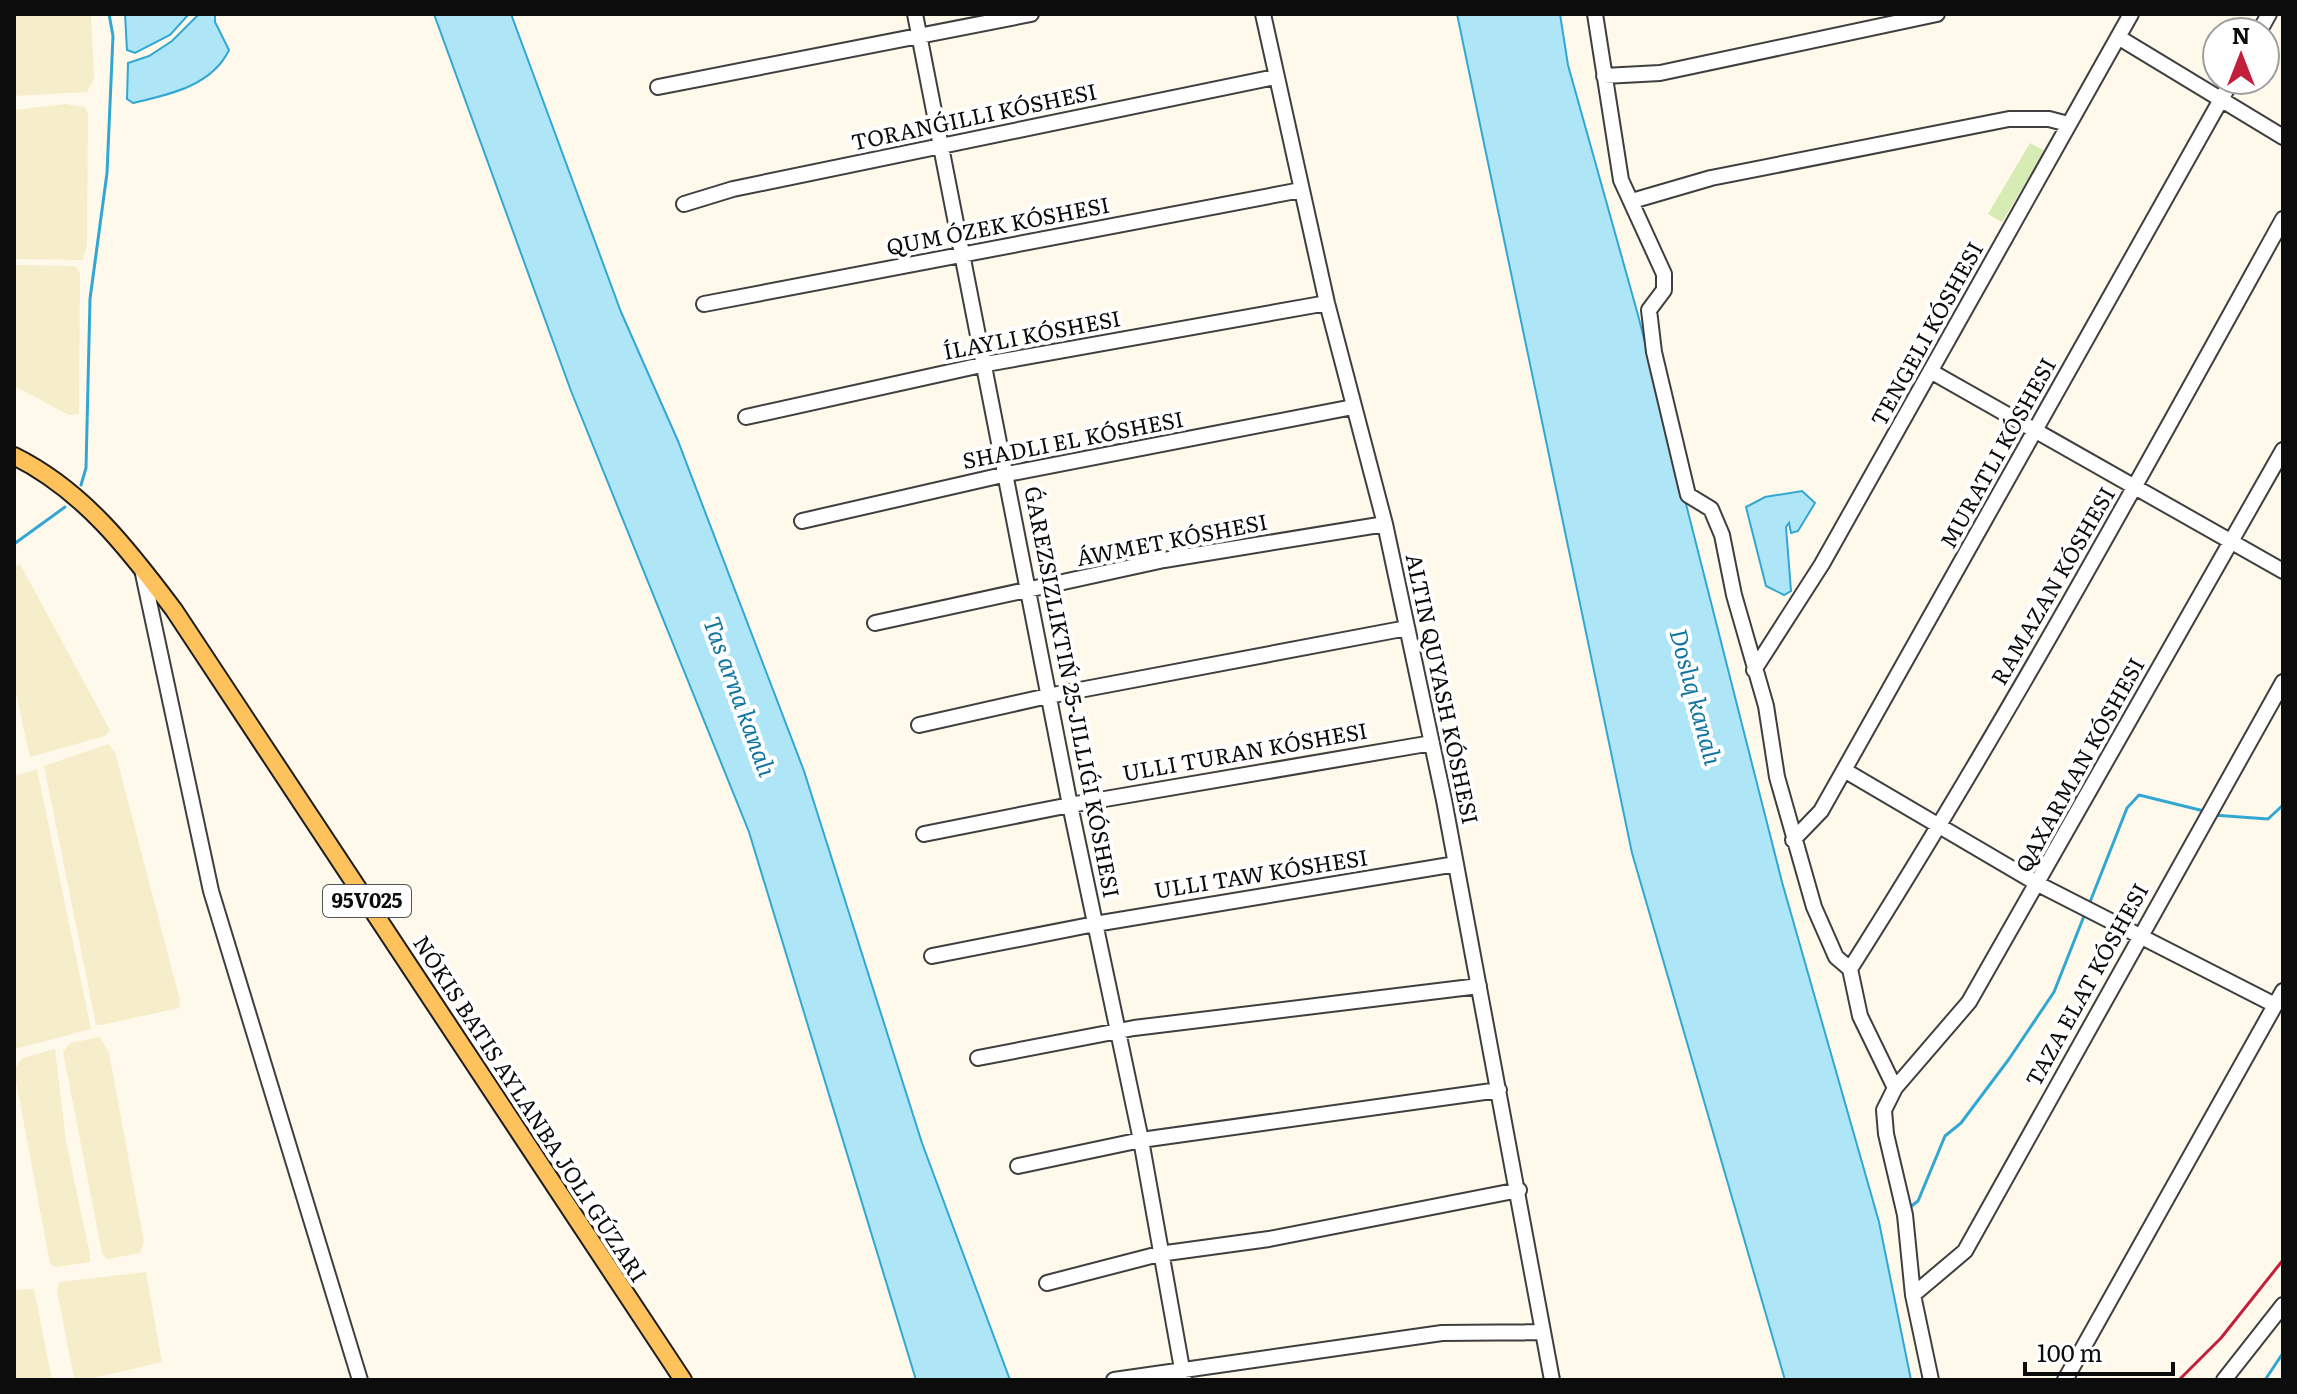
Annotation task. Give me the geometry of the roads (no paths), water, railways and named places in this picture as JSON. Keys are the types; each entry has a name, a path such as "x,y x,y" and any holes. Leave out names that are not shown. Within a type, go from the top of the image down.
{"main road":[{"name":"95V025","path":"14,456 70,491 96,514 141,565 174,610 683,1380"}],"street":[{"path":"915,14 961,255 986,364 1048,696 1141,1140 1182,1375"},
{"path":"658,87 1031,14"},
{"path":"1263,14 1327,303 1385,524 1432,743 1519,1190 1552,1380"},
{"path":"1595,14 1621,180 1664,274 1664,290 1649,310 1654,352 1688,495 1711,509 1722,535 1754,670 1766,706 1777,777 1793,840 1814,907 1836,957 1850,969 1860,1016 1895,1088 1884,1110 1905,1215 1913,1295 1931,1380"},
{"path":"1604,76 1660,73 1937,14"},
{"name":"TENGELI KÓSHESI","path":"1754,670 1822,564 2131,14"},
{"path":"2118,37 2283,137"},
{"path":"684,204 733,189 1275,77"},
{"path":"1793,840 1821,811 2223,96"},
{"path":"1632,201 1711,178 2009,119 2049,119 2068,124"},
{"name":"QUM ÓZEK KÓSHESI","path":"704,304 1301,190"},
{"name":"RAMAZAN KÓSHESI","path":"1850,969 1940,828 2134,489 2283,219"},
{"path":"746,417 986,364 1327,303"},
{"path":"1932,372 2283,571"},
{"path":"802,521 1007,474 1353,407"},
{"name":"QAXARMAN KÓSHESI","path":"1895,1088 1969,1002 2283,450"},
{"name":"ÁWMET KÓSHESI","path":"875,623 1029,592 1164,560 1385,524"},
{"path":"141,565 211,891 360,1380"},
{"path":"919,725 1048,696 1407,628"},
{"name":"TAZA ELAT KÓSHESI","path":"1913,1295 1965,1251 2283,682"},
{"path":"924,834 1070,805 1432,743"},
{"path":"1844,770 2038,884 2275,1005"},
{"path":"932,956 1095,924 1456,864"},
{"path":"978,1058 1119,1030 1479,986"},
{"path":"2065,1380 2283,991"},
{"path":"1018,1166 1141,1140 1499,1090"},
{"path":"1047,1283 1159,1254 1269,1239 1519,1190"},
{"path":"2224,1380 2283,1305"},
{"path":"1114,1380 1182,1375 1442,1333 1543,1332"}],"water":[{"path":"125,14 189,14 170,35 135,53 127,50"},
{"path":"199,14 215,14 215,22 229,50 221,62 212,72 188,87 133,103 127,99 128,63 149,56 172,41"},
{"name":"Tas arna kanalı","path":"434,14 511,14 621,312 678,441 804,771 922,1143 1010,1380 916,1380 749,832 571,391"},
{"name":"Doslıq kanalı","path":"1457,14 1560,14 1568,65 1638,315 1782,882 1879,1222 1911,1380 1785,1380 1632,853"},
{"path":"1802,491 1815,503 1798,531 1791,533 1789,523 1786,527 1791,591 1784,595 1766,586 1746,507 1765,497"}],"waterway":[{"path":"81,485 86,468 90,299 107,173 113,36 109,14"},
{"path":"14,544 65,507"},
{"path":"2090,902 2127,808 2139,795 2204,811"},
{"path":"2213,815 2268,819 2283,805"},
{"path":"1909,1208 1918,1201 1945,1136 1961,1123 2054,992 2084,916"},
{"path":"2265,1380 2283,1353"}],"railway":[{"path":"2179,1380 2221,1338 2283,1260"}]}
